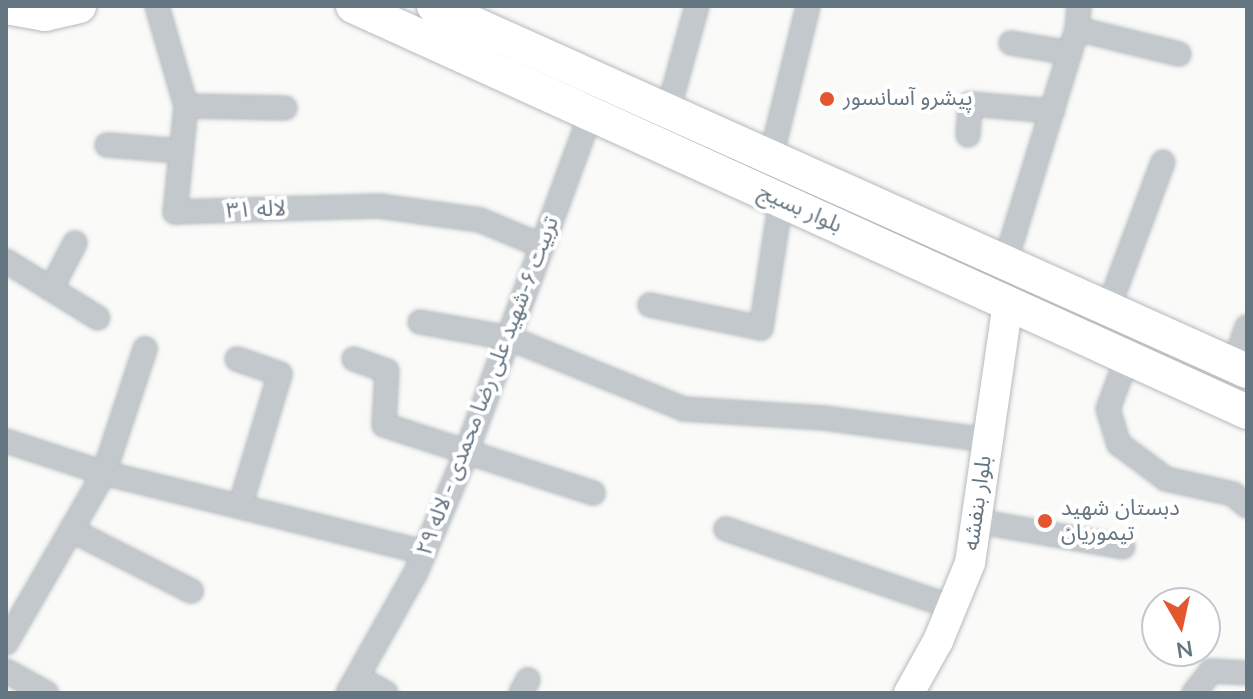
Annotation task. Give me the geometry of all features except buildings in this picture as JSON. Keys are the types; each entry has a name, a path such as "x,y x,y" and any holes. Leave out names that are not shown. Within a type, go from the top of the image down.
{"main road":[{"path":"10,16 45,14 79,6"},
{"name":"بلوار بسیج","path":"353,6 1247,412"},
{"name":"بلوار بسیج","path":"434,6 1240,368"},
{"name":"بلوار بنفشه","path":"911,692 954,608 970,563 1008,303"}],"street":[{"name":"لاله ۳۱","path":"157,6 186,106 175,212 379,206 480,220 542,246"},
{"path":"668,111 697,6"},
{"path":"771,157 808,6"},
{"path":"1005,263 1077,29 1079,6"},
{"path":"1077,29 1179,54"},
{"path":"1011,43 1070,53"},
{"path":"968,135 970,104 1053,111"},
{"path":"186,106 285,108"},
{"name":"تربیت ۶-شهید علی رضا محمدی - لاله ۲۹","path":"352,685 424,552 467,451 591,114"},
{"path":"107,145 181,151"},
{"path":"1108,309 1163,162"},
{"path":"650,305 761,328 781,200"},
{"path":"51,289 75,243"},
{"path":"6,261 98,318"},
{"path":"420,322 509,338 684,409 824,418 987,440"},
{"path":"1240,368 1247,327"},
{"path":"6,643 104,473 145,349"},
{"path":"1127,358 1108,409 1119,444 1166,479 1233,494 1247,506"},
{"path":"237,359 280,374 241,503"},
{"path":"354,359 387,371 384,425 593,493"},
{"path":"6,441 104,473 241,503 424,552"},
{"path":"976,521 1123,547"},
{"path":"726,529 954,608"},
{"path":"71,530 191,591"},
{"path":"6,671 46,693"},
{"path":"1194,693 1211,671 1247,673"},
{"path":"352,685 386,693"}],"place":[{"name":"پیشرو آسانسور","path":"827,99"},
{"name":"دبستان شهید تیموریان","path":"1045,521"}]}
